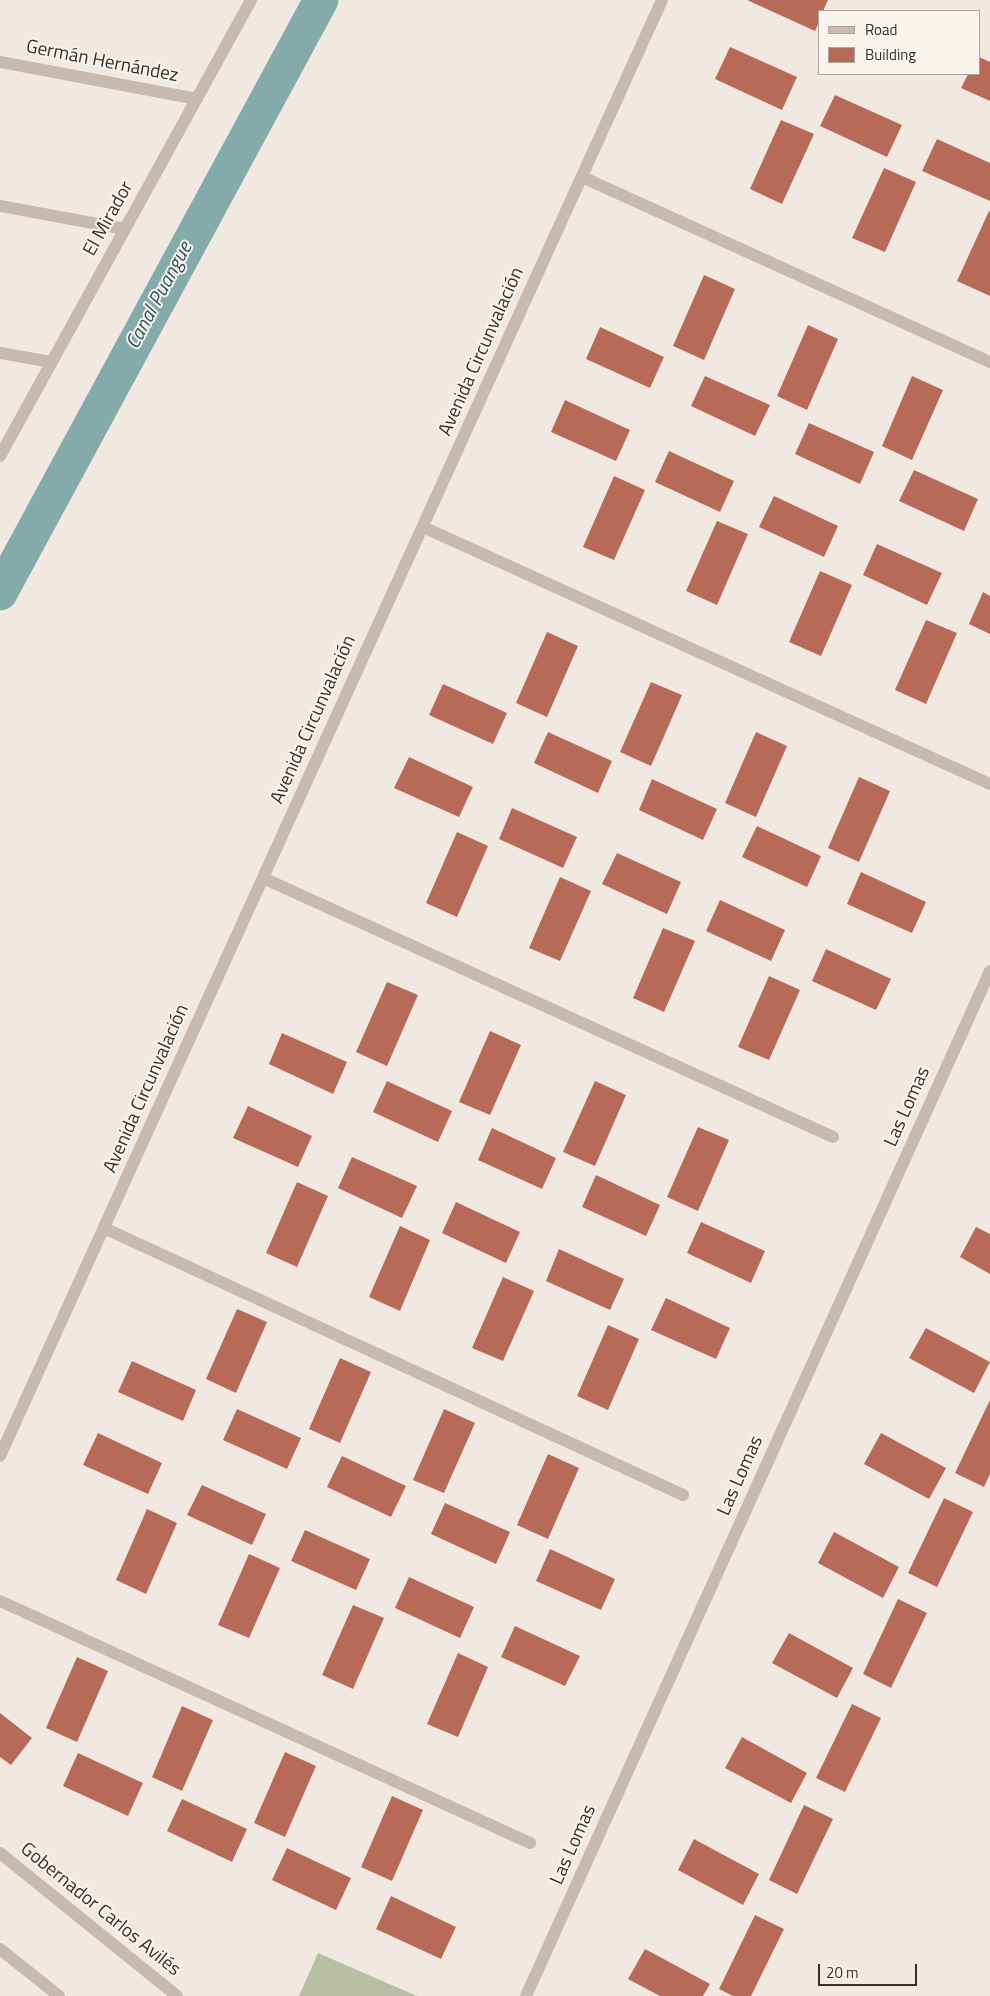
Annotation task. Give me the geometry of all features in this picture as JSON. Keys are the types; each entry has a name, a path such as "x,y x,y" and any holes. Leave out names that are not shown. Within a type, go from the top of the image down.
{"street":[{"name":"El Mirador","path":"0,456 251,0"},
{"name":"Avenida Circunvalación","path":"0,1456 662,0"},
{"name":"Germán Hernández","path":"0,62 197,99"},
{"path":"582,177 990,362"},
{"path":"0,206 125,229"},
{"path":"0,353 52,362"},
{"path":"422,527 990,784"},
{"path":"263,878 833,1137"},
{"name":"Las Lomas","path":"526,1996 990,971"},
{"path":"104,1228 683,1495"},
{"path":"0,1601 530,1843"},
{"name":"Gobernador Carlos Avilés","path":"0,1853 177,1996"},
{"path":"0,1948 59,1996"}],"green space":[{"path":"318,1953 417,1996 299,1996"}],"building":[{"path":"747,0 828,0 823,10 818,10 818,24 815,31"},
{"path":"730,47 797,77 782,110 715,79"},
{"path":"980,57 990,62 990,101 961,88 968,75 980,75"},
{"path":"835,95 902,125 887,157 820,126"},
{"path":"781,120 814,134 782,204 750,189"},
{"path":"937,139 990,163 990,201 922,171"},
{"path":"884,168 916,182 885,252 852,238"},
{"path":"990,212 990,296 957,281"},
{"path":"704,275 735,289 704,360 673,346"},
{"path":"808,325 838,339 807,410 777,396"},
{"path":"600,327 664,357 650,388 586,359"},
{"path":"705,376 770,405 755,436 691,406"},
{"path":"912,376 943,390 912,460 882,446"},
{"path":"565,400 630,430 616,461 551,432"},
{"path":"809,423 874,452 860,484 795,454"},
{"path":"669,451 734,481 720,512 655,482"},
{"path":"914,470 978,499 964,531 899,501"},
{"path":"614,476 645,490 614,560 583,547"},
{"path":"774,496 838,526 824,557 759,527"},
{"path":"717,521 748,534 717,605 686,591"},
{"path":"877,544 942,573 927,605 863,575"},
{"path":"820,571 852,585 821,656 789,642"},
{"path":"983,592 990,596 990,634 969,624"},
{"path":"926,620 957,633 926,704 895,690"},
{"path":"547,632 578,646 547,717 516,703"},
{"path":"651,682 682,695 651,766 620,752"},
{"path":"443,684 507,713 493,744 429,715"},
{"path":"548,732 612,761 598,793 534,763"},
{"path":"756,732 787,746 756,817 725,803"},
{"path":"409,757 473,787 459,817 394,788"},
{"path":"859,777 890,791 859,862 828,848"},
{"path":"652,779 717,809 703,840 639,810"},
{"path":"512,808 577,837 563,868 499,839"},
{"path":"757,826 821,856 807,887 742,857"},
{"path":"457,832 488,846 457,917 426,903"},
{"path":"617,853 681,882 667,914 602,884"},
{"path":"861,872 926,902 912,933 847,904"},
{"path":"560,877 591,891 560,961 529,948"},
{"path":"720,900 785,930 771,961 706,931"},
{"path":"663,928 695,941 664,1012 633,998"},
{"path":"826,949 891,979 876,1010 812,981"},
{"path":"769,976 800,990 769,1060 738,1047"},
{"path":"387,982 418,995 387,1066 356,1052"},
{"path":"490,1031 521,1045 490,1115 459,1102"},
{"path":"282,1033 347,1062 333,1094 269,1064"},
{"path":"387,1081 452,1111 438,1142 373,1112"},
{"path":"595,1081 626,1095 595,1166 563,1152"},
{"path":"248,1106 312,1136 298,1167 233,1138"},
{"path":"698,1127 729,1140 698,1211 667,1197"},
{"path":"492,1128 556,1158 542,1189 478,1160"},
{"path":"352,1157 417,1186 402,1218 338,1188"},
{"path":"596,1175 660,1205 646,1236 582,1207"},
{"path":"297,1182 328,1196 297,1267 266,1253"},
{"path":"456,1202 520,1232 506,1263 442,1233"},
{"path":"701,1222 765,1251 751,1283 687,1253"},
{"path":"400,1226 430,1240 400,1311 369,1297"},
{"path":"976,1227 990,1234 990,1274 960,1257"},
{"path":"559,1249 624,1279 610,1310 546,1281"},
{"path":"503,1277 534,1291 503,1361 472,1348"},
{"path":"666,1298 730,1328 716,1359 651,1330"},
{"path":"237,1309 267,1322 236,1393 206,1379"},
{"path":"608,1325 639,1339 608,1410 577,1396"},
{"path":"926,1328 990,1362 974,1393 909,1358"},
{"path":"340,1358 371,1372 340,1443 309,1429"},
{"path":"132,1361 196,1390 183,1421 118,1392"},
{"path":"990,1400 990,1474 984,1487 955,1473"},
{"path":"237,1409 301,1438 287,1469 223,1440"},
{"path":"444,1409 475,1423 444,1493 413,1480"},
{"path":"98,1433 162,1463 148,1494 83,1465"},
{"path":"881,1433 946,1468 929,1499 864,1464"},
{"path":"548,1454 579,1468 548,1539 517,1525"},
{"path":"342,1456 406,1486 391,1517 327,1487"},
{"path":"202,1485 266,1514 252,1545 187,1515"},
{"path":"944,1498 973,1512 937,1587 908,1573"},
{"path":"445,1503 510,1532 496,1564 431,1534"},
{"path":"147,1509 177,1523 146,1594 116,1580"},
{"path":"305,1530 370,1559 356,1590 291,1561"},
{"path":"834,1532 899,1567 883,1598 818,1563"},
{"path":"550,1549 615,1579 601,1610 536,1581"},
{"path":"249,1554 280,1568 249,1638 218,1625"},
{"path":"409,1577 474,1607 460,1638 395,1608"},
{"path":"898,1599 927,1613 891,1688 863,1674"},
{"path":"353,1605 384,1618 353,1689 322,1675"},
{"path":"515,1626 580,1656 565,1686 501,1657"},
{"path":"789,1633 853,1668 837,1698 772,1663"},
{"path":"458,1653 488,1667 458,1737 427,1724"},
{"path":"77,1657 108,1671 77,1742 46,1728"},
{"path":"852,1704 881,1718 845,1792 816,1778"},
{"path":"182,1706 213,1720 182,1791 152,1777"},
{"path":"0,1713 32,1738 11,1765 0,1757"},
{"path":"742,1737 807,1773 791,1803 725,1768"},
{"path":"285,1752 316,1766 285,1837 254,1823"},
{"path":"78,1753 143,1783 128,1816 63,1786"},
{"path":"392,1796 423,1810 392,1881 361,1867"},
{"path":"182,1799 247,1829 232,1862 167,1831"},
{"path":"804,1805 833,1819 797,1894 769,1880"},
{"path":"694,1839 759,1874 743,1905 678,1870"},
{"path":"287,1848 351,1878 336,1910 272,1880"},
{"path":"391,1896 456,1927 441,1959 376,1929"},
{"path":"755,1915 784,1929 751,1996 733,1996 719,1989"},
{"path":"645,1949 710,1984 703,1996 660,1996 628,1979"}],"waterway":[{"name":"Canal Puangue","path":"0,593 321,0"}]}
